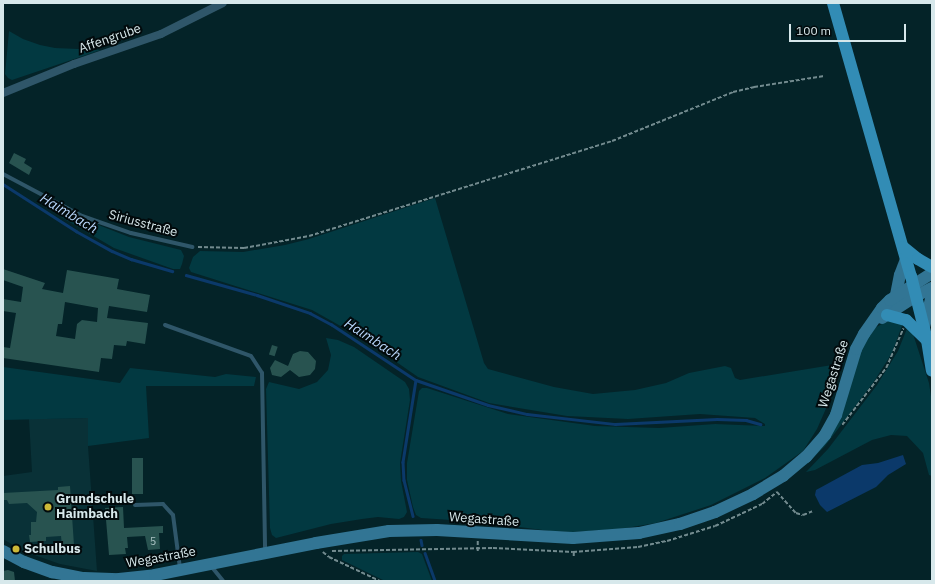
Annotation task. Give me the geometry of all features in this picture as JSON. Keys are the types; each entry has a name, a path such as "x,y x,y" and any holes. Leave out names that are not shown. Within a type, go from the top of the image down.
{"main road":[{"path":"833,3 905,253 927,340 932,371"},
{"path":"905,253 932,267"},
{"path":"896,295 905,253"},
{"name":"Wegastraße","path":"3,551 37,567 52,572 84,578 135,578 265,552 389,531 410,529 573,538 639,533 680,524 776,488 806,457 824,435 836,415 856,349 882,308 896,295 932,273"},
{"name":"Wegastraße","path":"870,325 916,296 932,288"},
{"path":"924,327 932,296"},
{"path":"887,315 906,320 927,340"}],"street":[{"name":"Affengrube","path":"3,92 74,64 150,38 223,3"}],"lane":[{"name":"Siriusstraße","path":"3,174 82,216 131,233 192,247"},
{"path":"165,325 251,356 262,373 265,552"},
{"path":"135,505 163,504 173,515 181,570"},
{"path":"210,564 224,581"}],"path":[{"path":"192,247 244,248 309,236 612,141 733,92 754,87 824,76"},
{"path":"840,428 886,368 905,324"},
{"path":"330,551 478,548 573,552 608,550 653,544 715,526 762,504 776,488 796,513 803,515 813,511"},
{"path":"478,533 478,553"},
{"path":"321,550 326,550"},
{"path":"329,557 380,581"}],"shaded area":[{"path":"9,31 23,39 40,45 55,48 101,50 12,80 5,74"},
{"path":"435,198 484,363 488,369 554,387 593,394 635,390 666,383 689,373 725,366 731,368 735,378 740,380 832,365 837,362 828,404 817,429 803,451 765,478 711,505 656,523 620,529 572,532 550,531 481,522 421,518 416,515 407,480 407,463 419,391 422,388 427,388 508,414 595,426 659,428 715,424 765,426 765,424 755,418 700,414 628,419 567,416 489,403 418,377 362,338 312,310 191,272 189,268 193,257 200,251 243,252 285,245 309,239"},
{"path":"63,211 129,237 181,250 184,256 180,269 173,269 114,248 61,217 60,214"},
{"path":"887,321 903,323 892,353 873,383 825,446 806,465 859,352 873,329"},
{"path":"908,326 913,334 929,383 932,403 932,476 929,475 923,453 907,436 891,435 872,440 815,470 806,472 828,449 877,385 898,351"},
{"path":"326,338 338,340 354,347 405,382 409,389 410,400 400,463 401,481 407,512 404,517 399,519 378,517 362,519 331,524 276,538 272,535 270,528 266,389 269,382 299,389 317,382 328,370 331,355"},
{"path":"3,367 120,383 130,368 215,377 226,374 256,377 254,386 146,386 149,438 88,446 88,418 3,420"},
{"name":"Grundschule Haimbach","path":"88,418 88,446 97,571 60,564 23,551 3,539 3,476 32,472 29,419"},
{"path":"418,552 422,554 432,581 385,581 342,560 342,556 344,554"}],"water":[{"path":"903,455 906,464 888,475 876,487 827,512 820,505 815,495 816,490 862,465 878,463"}],"building":[{"path":"14,153 26,159 24,163 32,168 29,175 9,163"},
{"path":"3,269 45,283 42,289 63,293 67,270 119,279 117,289 150,295 147,312 109,306 107,318 148,323 145,344 127,341 126,346 114,345 112,359 101,358 99,372 3,358 3,347 10,348 16,313 3,311 3,299 21,302 23,287 3,280","holes":["65,302 98,308 97,322 82,320 77,324 75,339 56,336 58,324 62,324"]},
{"path":"272,345 278,347 275,356 269,355"},
{"path":"300,351 308,352 316,361 315,369 310,375 299,377 290,370 281,377 272,375 270,368 275,360 288,366 293,354"},
{"path":"132,458 143,458 143,494 132,494"},
{"path":"70,486 74,545 62,546 61,536 46,537 46,541 30,542 29,535 31,535 31,522 36,522 37,512 27,503 9,504 7,500 3,500 3,493 58,490 58,487"},
{"path":"123,507 124,528 163,526 163,533 159,533 160,549 148,550 145,536 127,537 128,548 125,548 126,554 109,555 105,508"},
{"path":"8,570 14,572 15,581 3,581 3,571"}],"waterway":[{"name":"Haimbach","path":"3,184 76,231 112,251 131,259 172,271"},
{"name":"Haimbach","path":"186,275 257,295 310,313 331,324 416,380 403,462 404,480 413,516"},
{"path":"416,380 488,405 527,414 615,424 717,419 746,420 760,424"},
{"name":"Haimbach","path":"421,540 422,545"},
{"name":"Haimbach","path":"425,553 435,581"}],"place":[{"name":"Grundschule Haimbach","path":"48,507"},
{"name":"Schulbus","path":"16,549"}]}
